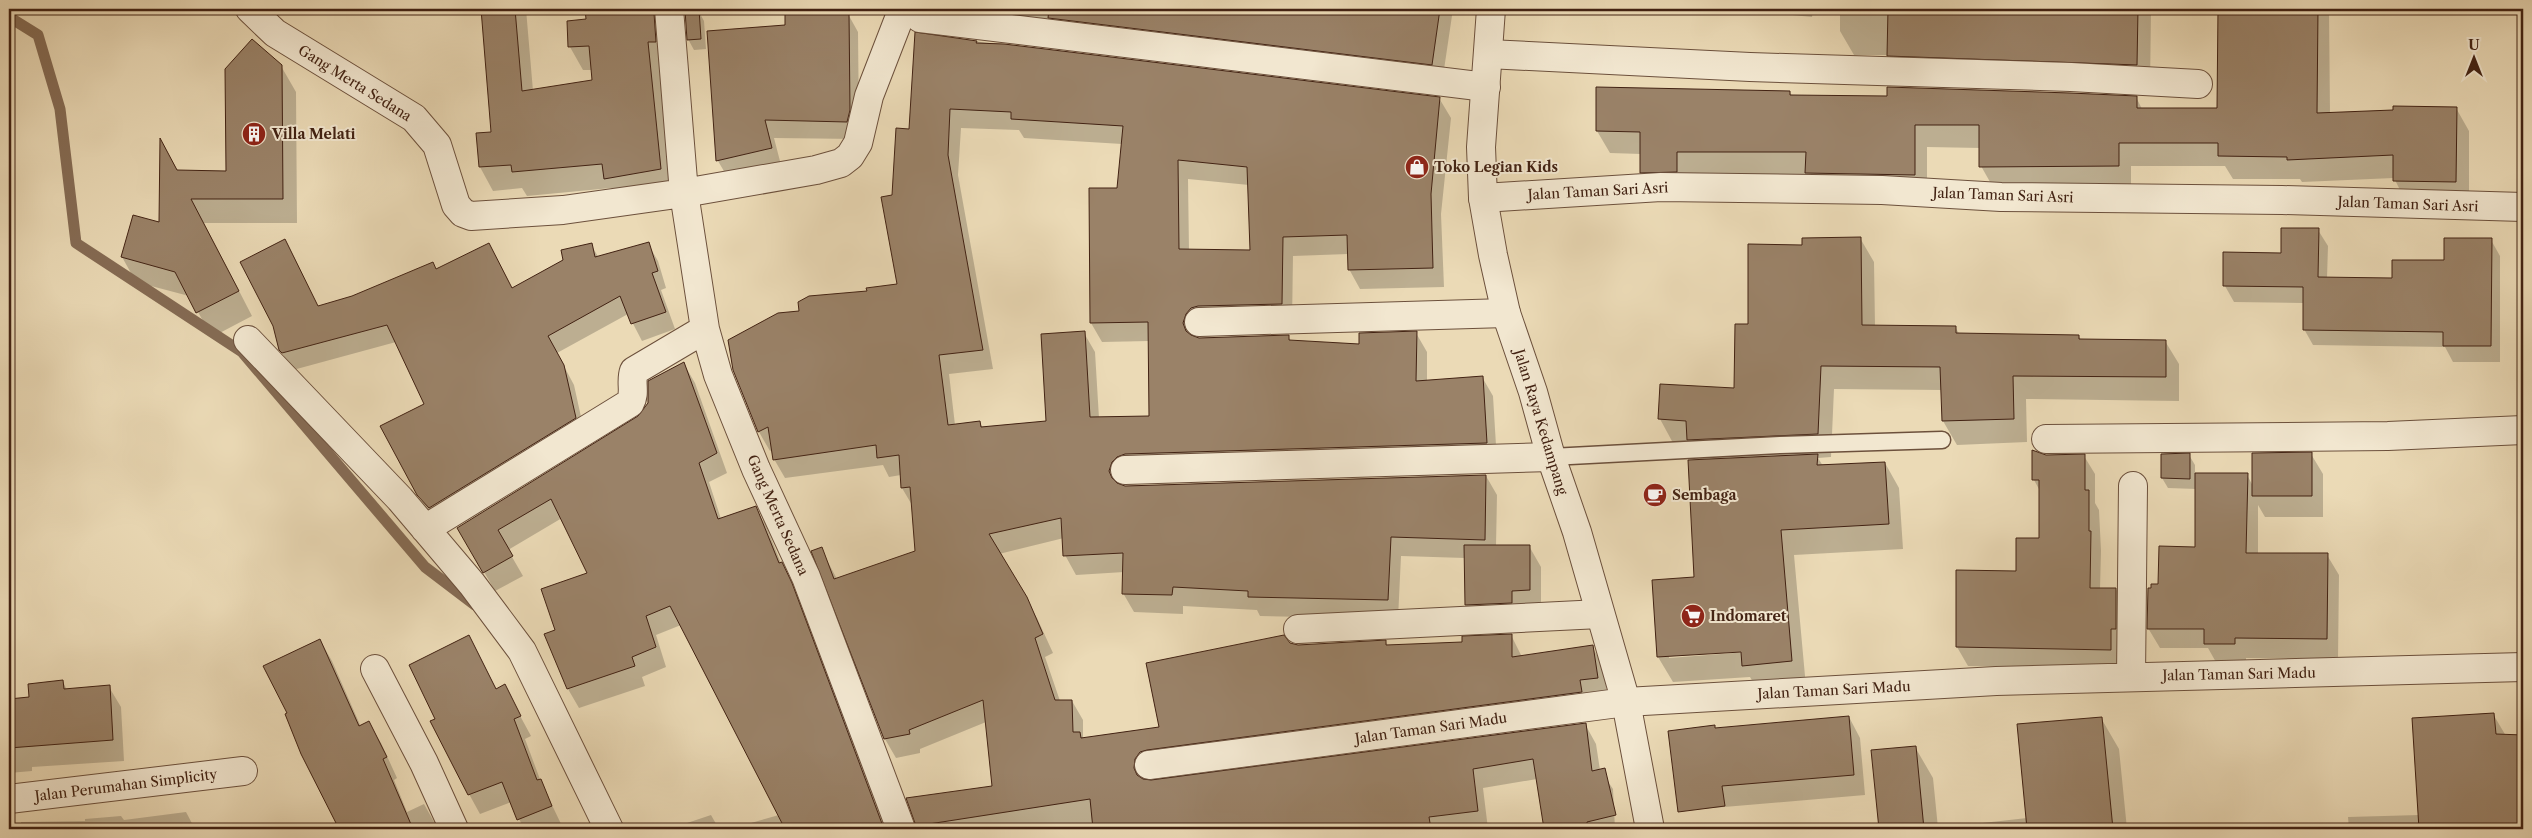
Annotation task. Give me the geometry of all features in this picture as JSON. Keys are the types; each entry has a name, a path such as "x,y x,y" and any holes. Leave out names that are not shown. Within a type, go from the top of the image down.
{"street":[{"name":"Gang Merta Sedana","path":"250,9 275,33 414,118 437,145 456,205 466,214 496,216 563,210 684,193 816,170 841,163 850,156 861,135 869,96 900,16 910,14"},
{"name":"Gang Merta Sedana","path":"669,9 684,193 705,329 718,375 756,469 806,577 901,829"},
{"name":"Jalan Raya Kedampang","path":"1491,9 1481,147 1483,198 1506,313 1533,392 1551,457 1577,532 1626,702 1650,829"},
{"path":"910,14 1486,87"},
{"path":"1488,54 1750,67 2071,77 2198,84"},
{"name":"Jalan Taman Sari Asri","path":"1483,198 1661,187 1882,190 2001,197 2282,200 2523,207"},
{"path":"1199,322 1506,313"},
{"path":"425,529 630,403 634,397 631,378 634,371 705,329"},
{"path":"248,340 400,499 472,584 522,651 609,829"},
{"path":"2046,439 2388,436 2523,430"},
{"path":"1125,470 1551,457"},
{"path":"2131,676 2133,486"},
{"path":"1298,629 1600,614"},
{"name":"Jalan Taman Sari Madu","path":"1149,765 1626,702 1996,681 2131,676 2523,668"},
{"path":"375,669 424,763 454,829"},
{"name":"Jalan Perumahan Simplicity","path":"9,799 243,772"}],"lane":[{"path":"1551,457 1780,445 1942,440"}],"building":[{"path":"481,9 515,9 522,91 592,80 589,46 568,47 567,21 586,19 585,9 645,9 646,14 654,13 656,42 648,42 661,169 604,179 602,164 512,172 511,165 479,167 476,133 491,132"},
{"path":"699,9 701,39 687,40 685,10"},
{"path":"1049,9 1440,9 1432,65 1048,18"},
{"path":"1888,9 2138,9 2137,65 1887,56"},
{"path":"2218,9 2318,9 2317,113 2393,110 2393,106 2457,107 2456,182 2393,181 2393,155 2287,160 2287,157 2218,156 2218,143 2119,143 2119,166 1979,167 1979,125 1915,125 1915,175 1805,173 1806,152 1677,152 1677,172 1640,173 1640,132 1596,131 1596,87 1790,91 1790,95 1887,96 1887,87 2070,93 2137,96 2137,108 2217,108"},
{"path":"785,11 849,13 850,110 847,122 765,120 772,148 716,161 707,31 785,25"},
{"path":"915,32 977,41 976,43 1004,44 1440,97 1431,194 1433,268 1348,270 1347,235 1283,237 1282,304 1198,306 1191,308 1186,314 1183,323 1186,331 1199,338 1289,335 1289,340 1359,344 1359,333 1417,331 1416,381 1483,376 1487,443 1125,454 1117,457 1112,462 1109,471 1117,483 1125,486 1486,475 1485,540 1391,537 1388,600 1248,597 1248,591 1173,587 1172,595 1122,594 1123,553 1063,556 1061,518 989,534 1027,597 1043,634 1035,638 1055,700 1072,700 1073,732 1080,732 1081,738 1159,727 1146,663 1284,635 1290,643 1298,645 1386,640 1386,645 1462,642 1462,636 1512,634 1512,657 1593,645 1598,678 1580,680 1582,692 1147,750 1140,752 1135,759 1134,768 1137,775 1143,779 1151,780 1586,723 1592,771 1605,768 1616,815 1587,822 1587,825 1544,829 1533,759 1473,769 1478,811 1429,817 1431,829 1093,829 1090,799 916,826 906,798 992,786 983,700 909,730 910,734 884,739 811,551 822,547 834,579 915,551 910,487 901,488 899,455 877,458 876,445 773,460 768,427 758,432 733,370 728,340 778,313 799,311 798,302 809,296 867,291 866,288 897,284 881,197 892,195 896,128 909,129","holes":["950,109 1011,112 1011,119 1123,126 1117,188 1089,188 1090,323 1148,322 1149,416 1090,417 1085,331 1041,334 1046,421 981,427 980,421 948,425 939,355 983,350 948,155","1178,160 1247,167 1250,250 1179,249"]},
{"path":"252,39 282,65 283,199 191,199 239,291 196,313 175,272 121,257 133,215 159,222 160,138 177,170 226,171 225,69"},
{"path":"2281,228 2319,228 2318,277 2392,278 2392,260 2444,260 2444,238 2492,238 2491,346 2443,346 2443,332 2303,330 2303,287 2223,286 2223,252 2281,253"},
{"path":"1861,237 1862,325 1956,326 1956,333 2079,335 2079,339 2166,340 2166,377 2013,376 2014,419 1942,421 1940,367 1821,366 1818,434 1687,440 1686,421 1658,419 1660,384 1734,388 1735,324 1748,324 1748,244 1802,245 1802,238"},
{"path":"285,239 318,306 352,296 433,262 436,269 489,243 512,288 563,260 561,250 592,243 595,257 649,242 658,271 652,273 666,312 631,324 620,296 548,336 564,365 576,418 429,508 417,495 380,426 424,404 387,325 282,353 279,350 273,326 240,262"},
{"path":"684,362 717,453 699,463 718,519 756,506 779,563 782,562 792,583 884,829 785,829 670,606 646,616 656,647 632,657 635,666 567,689 544,634 555,630 541,589 587,573 551,499 498,530 513,556 483,573 457,528 638,416 648,403 648,381"},
{"path":"2032,450 2046,455 2085,454 2085,490 2089,490 2089,531 2091,531 2090,588 2116,588 2116,629 2111,629 2111,650 1956,647 1956,570 2016,571 2016,538 2039,538 2039,480 2032,480"},
{"path":"2312,452 2312,496 2252,496 2252,453"},
{"path":"2190,453 2190,479 2161,478 2161,454"},
{"path":"1818,454 1817,465 1885,462 1889,524 1781,530 1792,661 1742,666 1741,652 1657,657 1652,580 1694,577 1688,460"},
{"path":"2195,473 2248,473 2246,553 2328,553 2327,639 2235,638 2235,644 2204,644 2204,629 2147,629 2148,588 2151,588 2151,584 2158,584 2159,546 2195,547"},
{"path":"1464,545 1530,545 1530,590 1512,591 1512,603 1465,605"},
{"path":"469,635 496,689 505,684 521,716 514,719 537,780 541,779 552,806 517,820 502,782 468,795 430,721 435,719 409,665"},
{"path":"320,639 359,726 369,721 387,757 383,759 413,829 339,829 301,754 285,714 287,713 263,666"},
{"path":"63,680 64,689 110,685 113,740 9,748 9,699 29,697 28,684"},
{"path":"2494,713 2496,734 2523,735 2523,829 2419,829 2412,718"},
{"path":"1849,716 1854,775 1722,786 1725,806 1678,812 1668,731 1715,725 1715,728"},
{"path":"2102,717 2113,829 2027,829 2017,724"},
{"path":"1916,746 1924,829 1879,829 1871,750"}],"waterway":[{"path":"9,17 38,35 60,109 76,243 242,352 425,567 475,605"}],"place":[{"name":"Villa Melati","path":"254,134"},
{"name":"Toko Legian Kids","path":"1417,167"},
{"name":"Sembaga","path":"1655,495"},
{"name":"Indomaret","path":"1693,616"}]}
